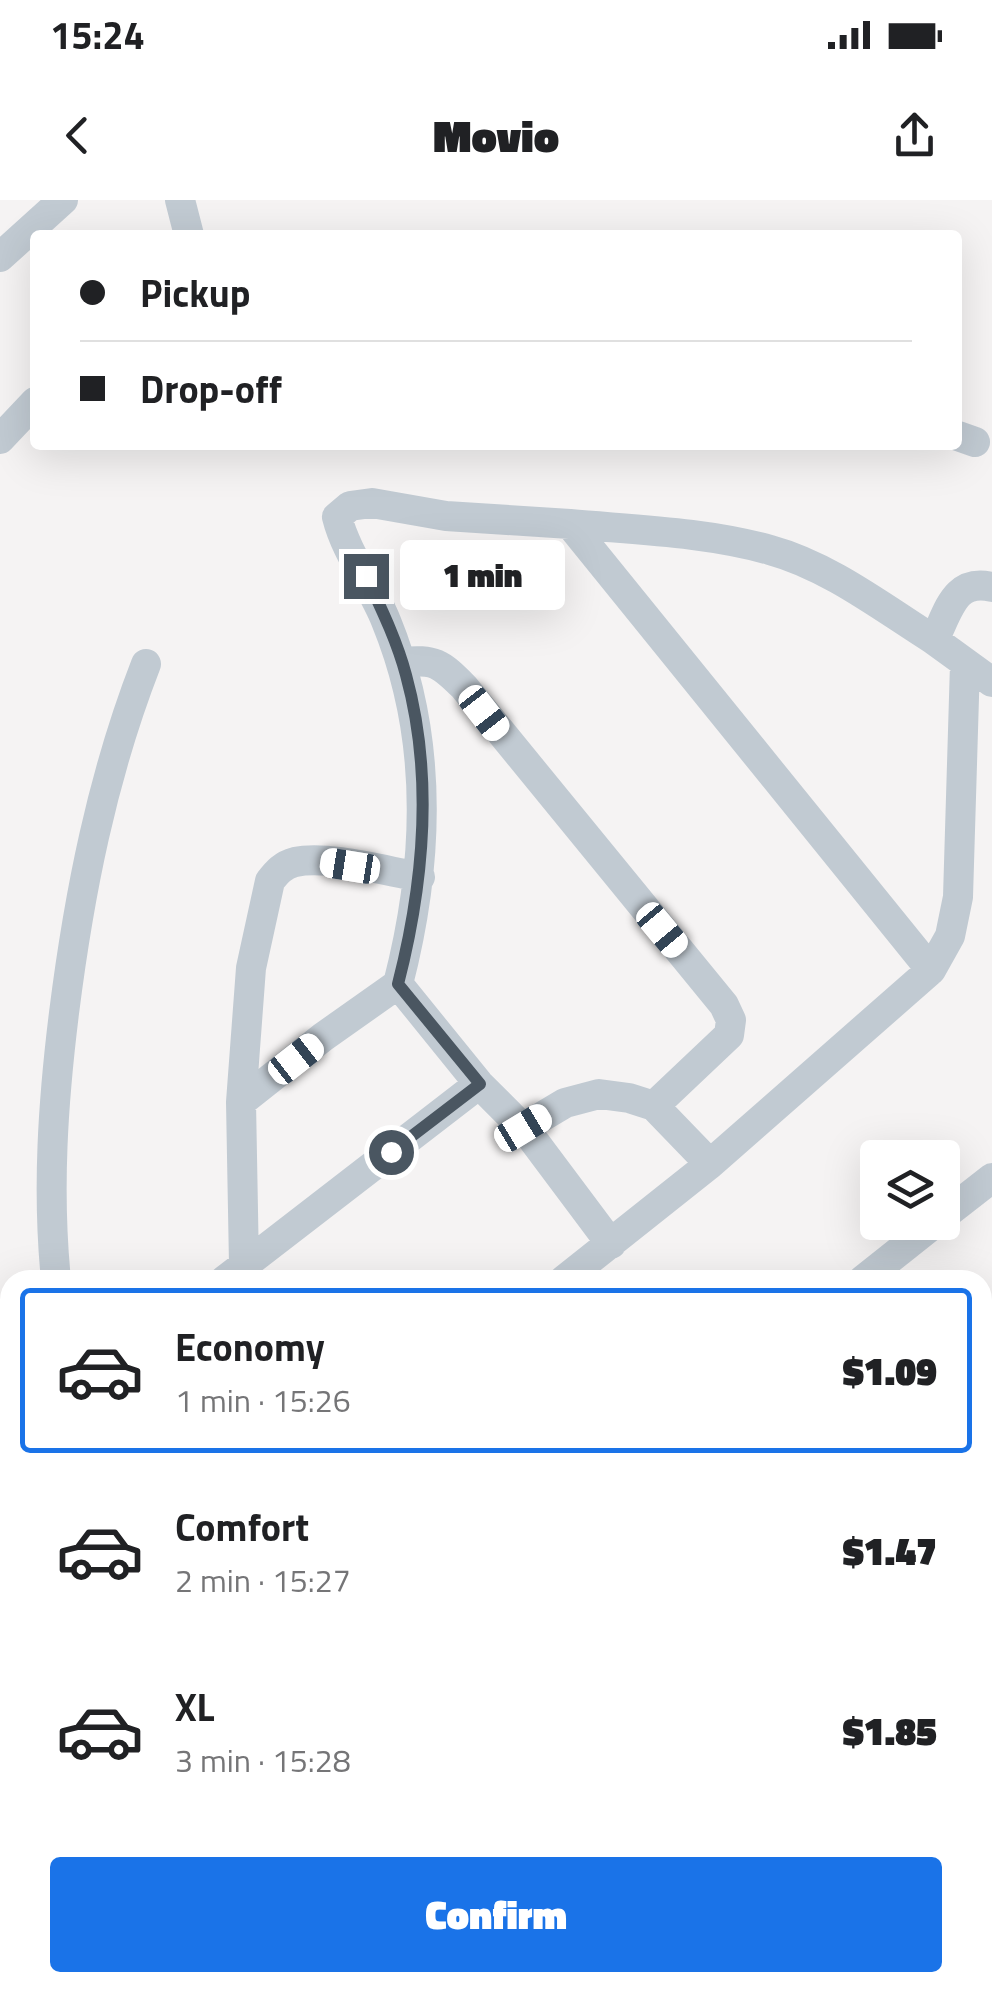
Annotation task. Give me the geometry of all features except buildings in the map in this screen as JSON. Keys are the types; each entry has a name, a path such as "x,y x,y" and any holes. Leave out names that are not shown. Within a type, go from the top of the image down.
{"street":[{"path":"0,257 63,200"},
{"path":"180,200 187,230"},
{"path":"0,439 30,407"},
{"path":"241,1102 398,984 414,922 420,877 423,776 402,662 341,532 337,516 350,506 372,502 446,516 690,535 772,550 846,586 934,640 992,682"},
{"path":"570,524 931,970"},
{"path":"934,640 960,592 974,584 992,587"},
{"path":"402,662 428,660 444,666 464,686 724,1005 731,1020 729,1035 654,1106"},
{"path":"56,1270 52,1114 71,959 86,862 124,721 146,664"},
{"path":"577,1270 710,1164 931,970 950,936 958,898 965,664"},
{"path":"234,1270 251,968 270,881 278,870 292,862 316,861 420,877"},
{"path":"398,984 480,1084 523,1128 611,1244"},
{"path":"237,1270 480,1084"},
{"path":"523,1128 565,1103 599,1094 654,1106 710,1164"},
{"path":"960,1203 992,1178"},
{"path":"876,1270 913,1240"}],"route":[{"path":"366,576 406,675 423,776 420,877 414,922 398,984 480,1084 391,1152"}]}
